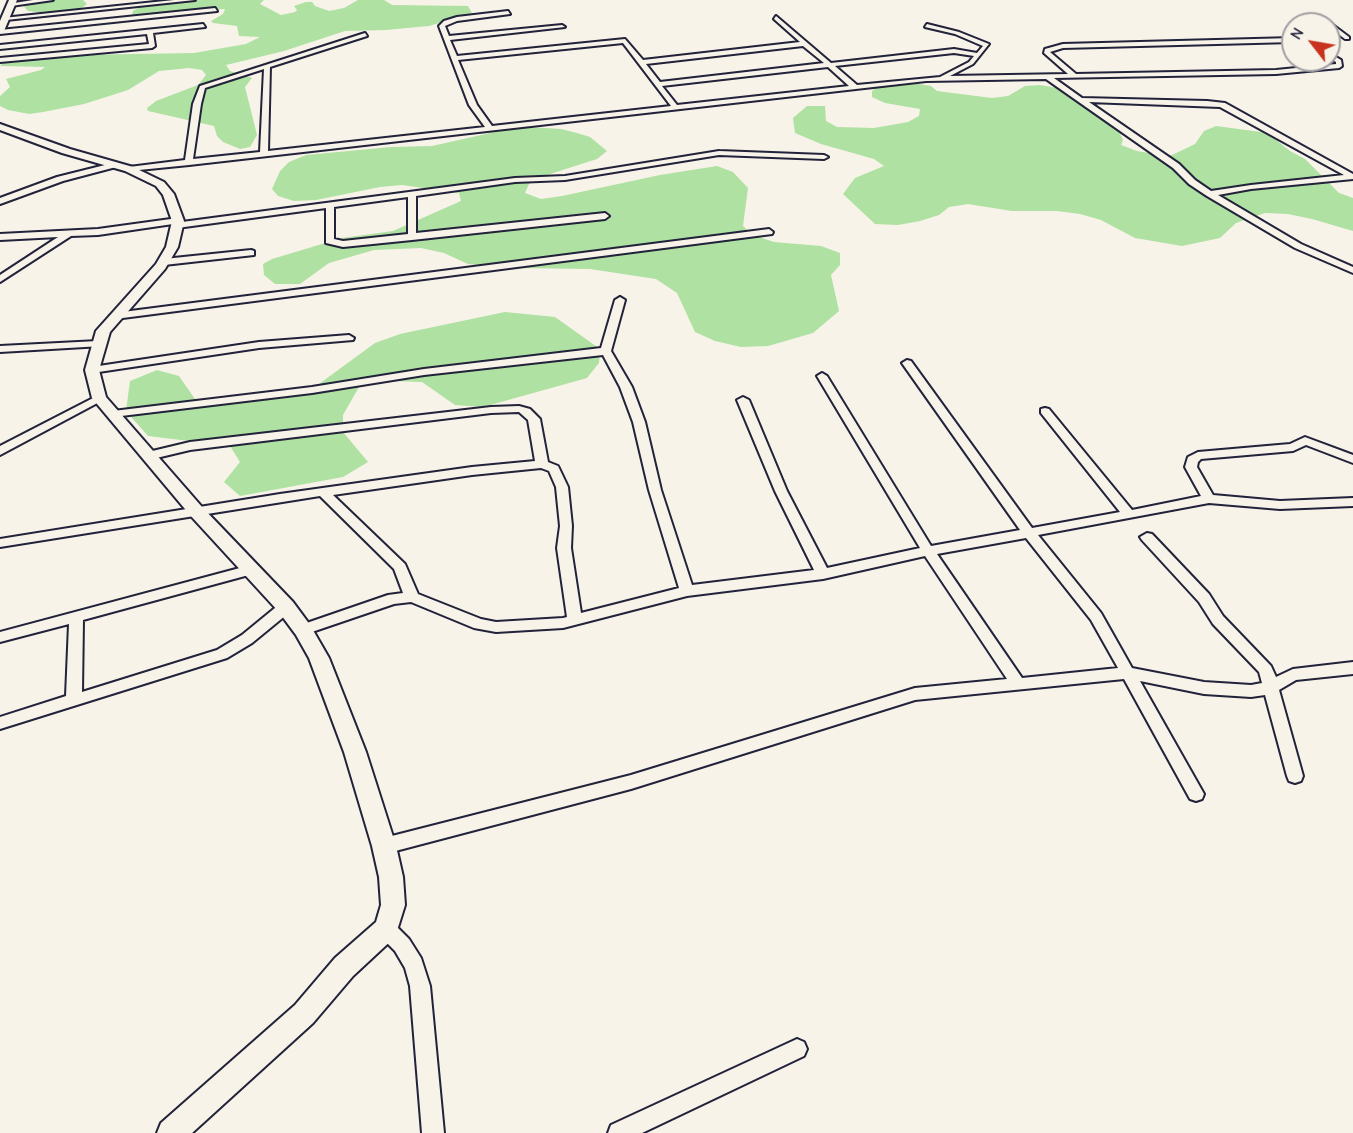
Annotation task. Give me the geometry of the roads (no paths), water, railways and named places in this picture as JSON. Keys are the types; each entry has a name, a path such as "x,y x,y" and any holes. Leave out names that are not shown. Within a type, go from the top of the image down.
{"main road":[{"path":"0,32 12,2"},
{"path":"0,127 66,151 121,167 160,184 168,194 178,223 172,248 164,262 103,331 92,370 99,398 196,511 286,607 303,630 319,658 355,752 384,846 391,877 393,905 386,929 345,967 304,1014 171,1133"}],"street":[{"path":"12,2 50,0"},
{"path":"104,37 107,22 104,8 107,0"},
{"path":"6,18 192,0"},
{"path":"0,32 215,10"},
{"path":"490,129 473,105 442,26 446,22 508,13"},
{"path":"776,18 803,44 855,87"},
{"path":"0,47 203,26"},
{"path":"927,26 986,43 987,46 971,63 940,79"},
{"path":"448,38 562,27"},
{"path":"0,60 152,46 150,32"},
{"path":"189,163 201,88 365,35"},
{"path":"1075,77 1047,53 1047,50 1055,47 1281,40"},
{"path":"455,58 624,41 676,108"},
{"path":"642,62 803,44"},
{"path":"658,84 954,51 978,55"},
{"path":"264,154 267,66"},
{"path":"0,201 60,179 121,167 189,163 855,87 940,79 1281,72"},
{"path":"1049,78 1176,166 1192,182 1210,194 1298,246 1353,270"},
{"path":"1079,100 1222,105 1353,177"},
{"path":"0,237 114,231 515,180 565,178 719,153 824,157"},
{"path":"1210,194 1251,187 1353,177"},
{"path":"412,194 412,237"},
{"path":"330,204 329,241 333,244 604,216"},
{"path":"115,316 769,232"},
{"path":"0,279 68,234"},
{"path":"164,262 251,253"},
{"path":"620,300 606,351 626,387 639,422 655,490 687,591"},
{"path":"92,370 259,345 349,338"},
{"path":"0,349 98,344"},
{"path":"113,414 312,390 424,372 495,366 606,351"},
{"path":"907,363 1030,534 1063,577 1081,596 1130,673 1196,794"},
{"path":"822,376 928,551 1018,684"},
{"path":"0,451 99,398"},
{"path":"743,400 781,491 823,574"},
{"path":"148,456 190,446 491,410 519,409 526,411 534,419 542,464"},
{"path":"1045,411 1129,515"},
{"path":"1209,499 1191,467 1192,460 1198,456 1293,447 1305,441 1353,459"},
{"path":"0,543 323,492 472,471 542,464 554,469 562,488 566,526 564,548 575,620"},
{"path":"323,492 400,567 412,597"},
{"path":"303,630 393,599 412,597 479,624 495,627 539,626 575,620 687,591 823,574 928,551 1030,534 1209,499 1280,504 1353,502"},
{"path":"1146,537 1204,598 1218,620 1266,670 1269,688 1295,776"},
{"path":"0,637 251,570"},
{"path":"0,723 222,654 247,639 286,607"},
{"path":"74,701 76,616"},
{"path":"384,846 631,782 915,694 1130,673 1204,688 1251,691 1269,688 1293,675 1353,668"},
{"path":"386,929 402,945 408,955 420,986 433,1133"},
{"path":"619,1133 797,1049"}]}
